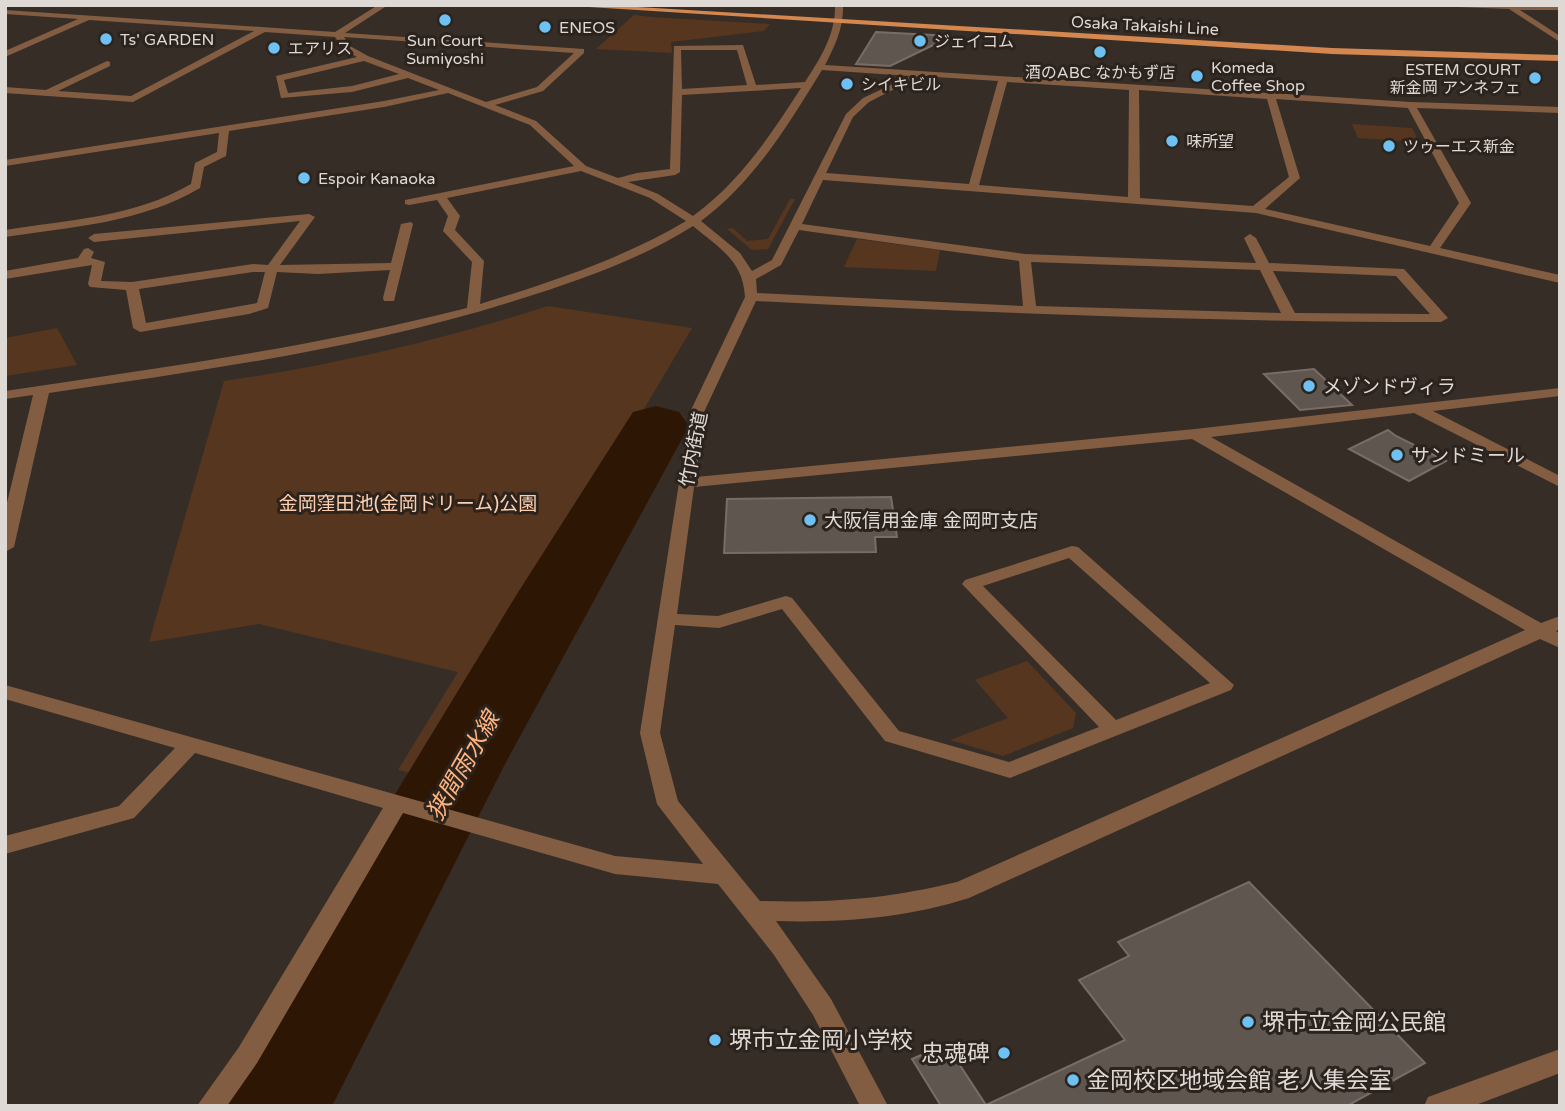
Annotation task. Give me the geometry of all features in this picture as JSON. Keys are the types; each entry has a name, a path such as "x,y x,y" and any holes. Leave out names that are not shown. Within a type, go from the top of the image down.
{"main road":[{"name":"Osaka Takaishi Line","path":"561,5 840,14 1332,51 1560,58"},
{"name":"Osaka Takaishi Line","path":"685,5 1325,41 1560,49"}],"street":[{"path":"337,34 384,5"},
{"path":"1411,5 1560,8"},
{"path":"1508,6 1560,40"},
{"path":"5,12 581,51 540,89 485,105"},
{"path":"5,396 297,351 400,330 473,311 567,280 649,244 694,221 747,176 819,67 840,14"},
{"path":"5,54 89,18"},
{"path":"5,90 133,99 263,30"},
{"path":"337,34 347,48 365,58 533,124 548,134 582,168 654,196 694,221 736,256 750,277 777,262 818,176 856,108 883,90 924,74"},
{"path":"618,182 637,176 675,172 677,48 740,47 752,88"},
{"path":"365,58 279,78 284,96 352,89 407,75"},
{"path":"47,93 107,64"},
{"path":"819,67 1271,97 1558,112"},
{"path":"973,188 1003,79"},
{"path":"677,92 807,85"},
{"path":"1134,88 1134,201"},
{"path":"5,163 384,104 449,91"},
{"path":"1256,210 1295,178 1271,97"},
{"path":"1411,105 1465,203 1433,250"},
{"path":"5,234 100,219 183,196 196,186 199,165 222,154 224,128"},
{"path":"409,202 582,168"},
{"path":"818,176 1256,210 1560,279"},
{"path":"440,196 454,216 449,231 478,261 473,311"},
{"path":"94,238 309,217 272,268 263,305 249,310 140,328 132,286"},
{"path":"83,261 100,219"},
{"path":"389,298 407,224"},
{"path":"751,297 1030,311 1291,318 1441,318 1399,272 1026,258 794,226"},
{"path":"1250,238 1291,318"},
{"path":"1026,258 1030,311"},
{"path":"5,275 83,261 99,262 94,284 132,286 253,268 318,271 397,266"},
{"name":"竹内街道","path":"750,277 751,297 697,412 650,733 668,804 783,948 822,1007 874,1106"},
{"path":"5,547 42,390"},
{"path":"686,483 1195,434 1560,392"},
{"path":"1417,409 1560,482"},
{"path":"1195,434 1554,632"},
{"path":"666,619 719,622 786,602 892,736 1010,770 1224,685 1072,551 971,584 1113,729"},
{"path":"754,911 823,913 896,906 961,891 1554,632"},
{"path":"5,692 615,865 725,874"},
{"path":"5,845 126,812 191,744"},
{"path":"211,1106 248,1055 409,805"},
{"path":"1438,1106 1560,1061"}],"green space":[{"path":"634,15 770,24 764,31 671,42 672,53 596,49"},
{"path":"1352,124 1412,128 1419,142 1358,138"},
{"path":"790,199 795,199 768,249 752,250 727,229 733,228 747,241 768,239"},
{"path":"857,239 940,250 936,271 844,267"},
{"name":"金岡窪田池(金岡ドリーム)公園","path":"548,306 692,328 426,777 398,770 458,672 259,624 149,642 224,381 388,350"},
{"path":"57,328 77,365 5,376 5,338"},
{"path":"1027,661 1076,713 1073,728 1003,756 950,740 1008,718 975,680"}],"building":[{"path":"876,32 952,36 890,66 856,64"},
{"name":"メゾンドヴィラ","path":"1314,369 1352,405 1300,410 1264,374"},
{"name":"サンドミール","path":"1388,430 1446,461 1409,481 1349,449"},
{"name":"大阪信用金庫 金岡町支店","path":"891,497 897,537 875,537 876,552 724,553 727,499"},
{"name":"堺市立金岡公民館","path":"1249,882 1425,1063 1347,1106 941,1106 912,1059 946,1044 986,1105 1125,1040 1079,980 1129,956 1118,942"}],"waterway":[{"name":"狭間雨水線","path":"271,1106 507,679 656,426"}],"place":[{"name":"Sun Court Sumiyoshi","path":"445,20"},
{"name":"ENEOS","path":"545,27"},
{"name":"Ts' GARDEN","path":"106,39"},
{"name":"ジェイコム","path":"920,41"},
{"name":"エアリス","path":"274,48"},
{"name":"酒のABC なかもず店","path":"1100,52"},
{"name":"Komeda Coffee Shop","path":"1197,76"},
{"name":"ESTEM COURT 新金岡 アンネフェ","path":"1535,78"},
{"name":"シイキビル","path":"847,84"},
{"name":"味所望","path":"1172,141"},
{"name":"ツゥーエス新金","path":"1389,146"},
{"name":"Espoir Kanaoka","path":"304,178"},
{"name":"メゾンドヴィラ","path":"1309,386"},
{"name":"サンドミール","path":"1397,455"},
{"name":"大阪信用金庫 金岡町支店","path":"810,520"},
{"name":"堺市立金岡公民館","path":"1248,1022"},
{"name":"堺市立金岡小学校","path":"715,1040"},
{"name":"忠魂碑","path":"1004,1053"},
{"name":"金岡校区地域会館 老人集会室","path":"1073,1080"}]}
